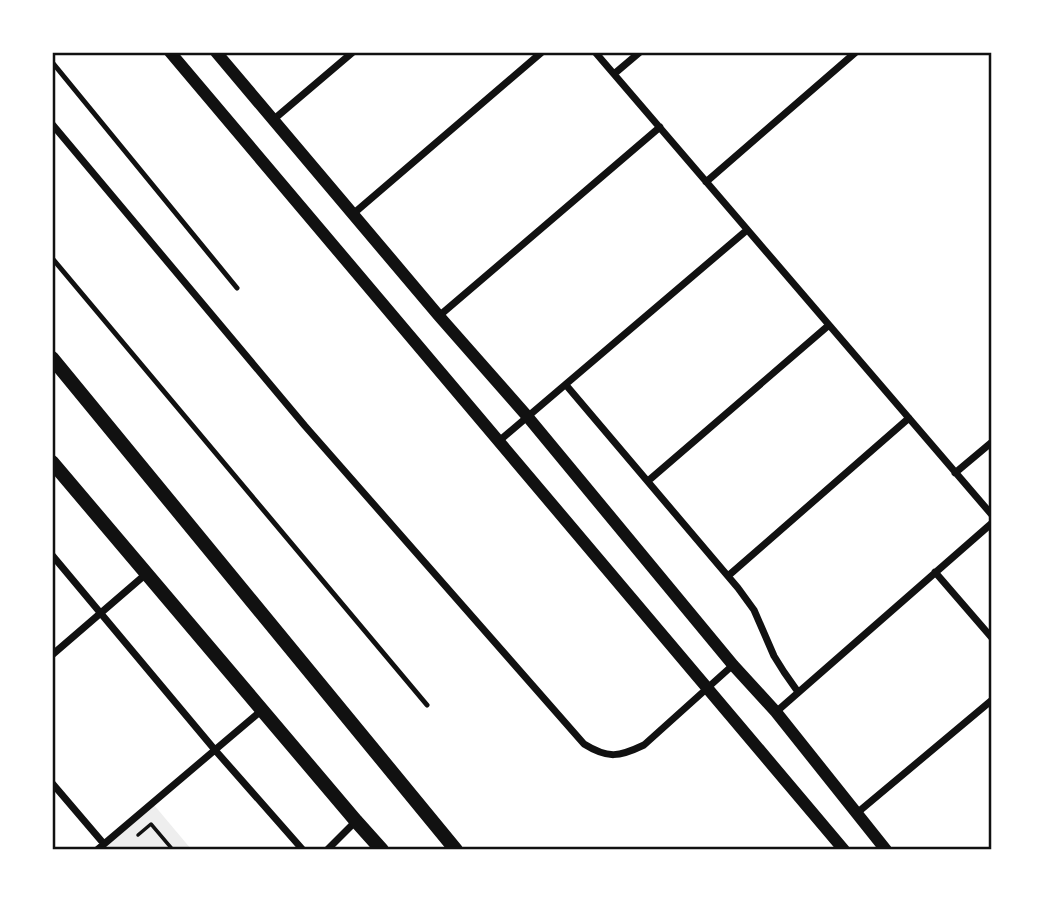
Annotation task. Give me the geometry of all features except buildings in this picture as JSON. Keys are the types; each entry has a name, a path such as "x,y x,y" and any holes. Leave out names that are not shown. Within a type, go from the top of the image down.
{"main road":[{"path":"52,358 456,849"},
{"path":"52,462 382,849"}],"street":[{"path":"170,52 844,849"},
{"path":"216,52 527,416 733,665 776,712 886,849"},
{"path":"273,120 353,52"},
{"path":"354,214 542,52"},
{"path":"595,52 992,515"},
{"path":"614,74 640,52"},
{"path":"706,182 856,52"},
{"path":"52,124 304,426 584,744 597,752 613,756 645,745 733,665"},
{"path":"439,316 660,127"},
{"path":"499,441 747,230"},
{"path":"648,481 829,325"},
{"path":"566,385 754,610 774,656 798,692"},
{"path":"728,576 908,418"},
{"path":"955,473 992,442"},
{"path":"776,712 992,523"},
{"path":"52,555 215,750 303,849"},
{"path":"935,572 992,638"},
{"path":"52,655 146,574"},
{"path":"857,813 992,700"},
{"path":"97,849 263,709"},
{"path":"52,783 104,844"},
{"path":"327,849 356,821"}],"lane":[{"path":"52,62 237,288"},
{"path":"52,258 427,705"}],"path":[{"path":"130,841 151,824 173,849"}],"shaded area":[{"path":"154,805 191,849 101,850"}]}
